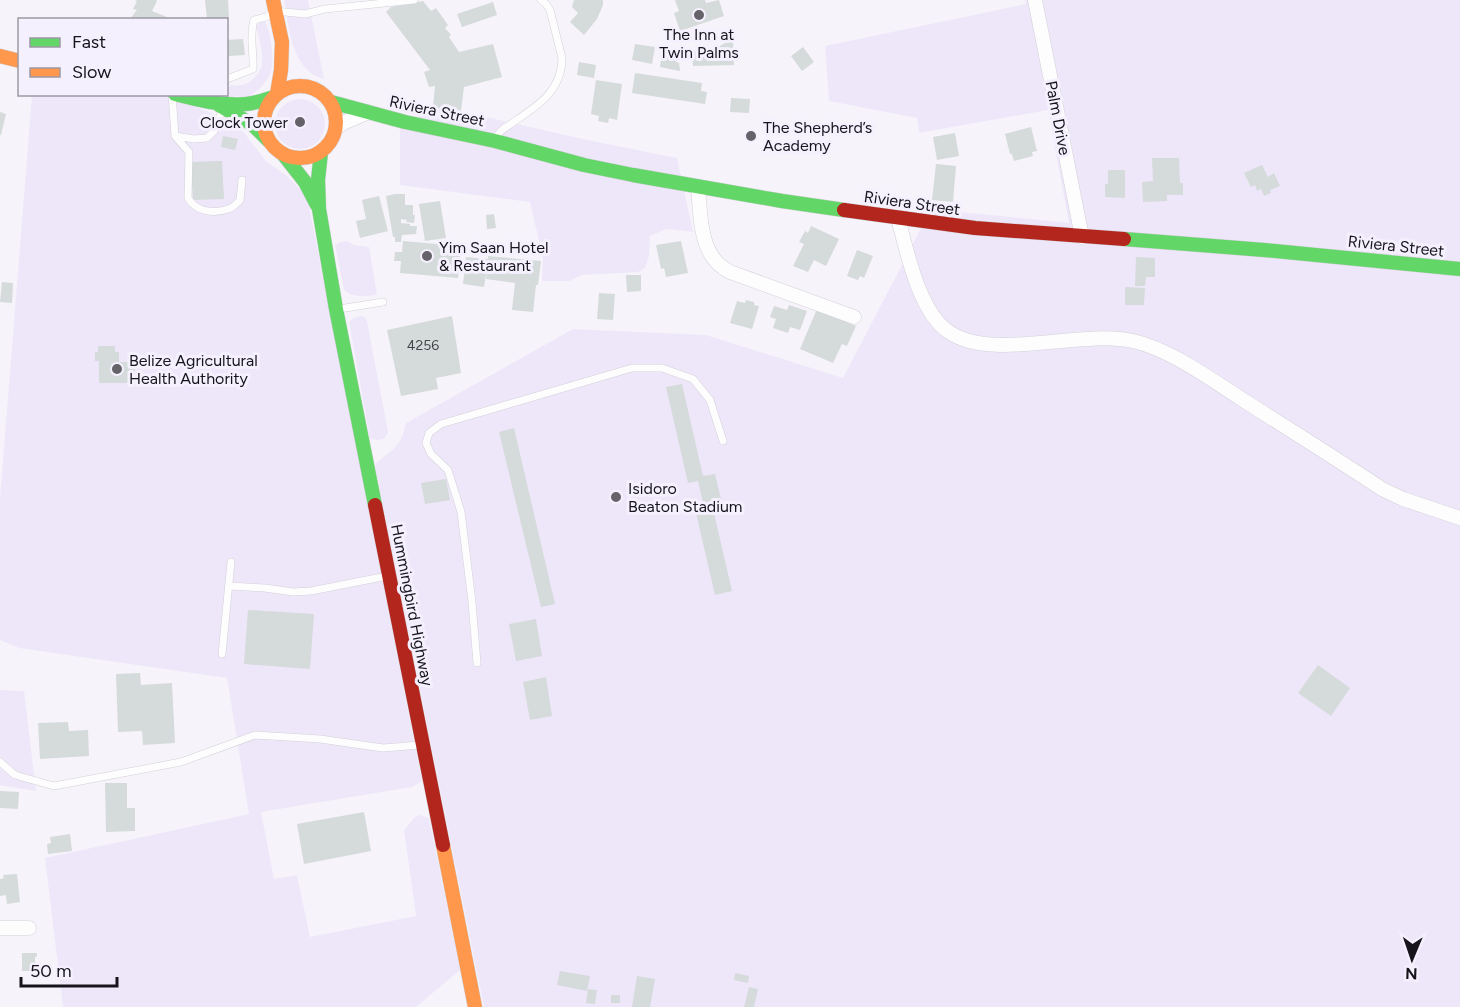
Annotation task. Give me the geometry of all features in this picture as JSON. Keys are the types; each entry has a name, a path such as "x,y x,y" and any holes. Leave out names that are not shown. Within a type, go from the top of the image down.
{"main road":[{"path":"274,6 282,42 306,86"},
{"path":"275,96 281,70 282,42"},
{"path":"0,56 18,60"},
{"path":"219,102 253,125 275,148 283,154 303,158 321,152 333,137 337,119 331,102 315,88 294,86 283,90 267,106 264,129 268,140"},
{"path":"185,96 242,104 275,96"},
{"name":"Riviera Street","path":"331,102 584,165 782,201 975,228 1256,249 1460,269"},
{"name":"Hummingbird Highway","path":"321,152 318,180 319,209 336,309 475,1007"},
{"name":"Hummingbird Highway","path":"283,154 305,182 319,209"}],"street":[{"name":"Palm Drive","path":"1035,0 1082,237"},
{"name":"Riviera Street","path":"336,128 369,112"},
{"path":"698,187 701,217 708,248 712,257 720,265 730,272 854,317"},
{"path":"898,218 909,261 926,302 940,324 960,338 988,345 1072,339 1113,339 1133,341 1149,346 1176,358 1206,376 1382,489 1403,499 1460,518"},
{"path":"0,928 29,928"}],"lane":[{"path":"228,79 253,69 251,32 254,20 266,17 274,6 305,14 325,9 414,0"},
{"path":"495,141 498,132 513,124 541,102 558,84 562,58 550,10 541,0"},
{"path":"174,96 175,136 189,152 188,198 191,204 200,210 214,212 230,209 240,200 242,180"},
{"path":"175,136 194,139 207,138 214,131 219,102"},
{"path":"336,309 382,302"},
{"path":"477,663 461,512 448,470 431,454 426,443 429,433 441,424 632,368 662,368 693,379 710,400 723,441"},
{"path":"222,654 231,562"},
{"path":"229,586 293,592 310,591 389,575"},
{"path":"0,762 15,775 54,786 181,762 255,735 320,739 383,747 423,744"}],"shaded area":[{"path":"284,0 308,0 324,79 313,74 298,58 290,35"},
{"path":"1025,0 1460,0 1460,1007 484,1007 375,466 394,449 403,436 406,423 573,329 706,335 843,378 931,209 1069,223 1048,110 919,133 917,118 829,101 825,46 1026,4"},
{"path":"265,22 271,39 270,75 259,89 249,96 230,97 228,88 231,85 249,82 259,73 262,54 256,26"},
{"path":"32,96 164,96 209,112 236,125 266,161 287,176 301,190 309,206 422,781 412,787 261,812 274,879 297,875 310,937 416,916 404,830 414,818 420,815 429,818 460,970 416,1007 63,1007 45,858 249,814 227,678 19,648 0,640 0,498"},
{"path":"305,99 318,106 324,114 324,134 318,142 310,148 295,149 282,142 276,134 275,119 282,106 290,100"},
{"path":"415,105 473,114 677,158 693,232 666,229 650,236 649,256 645,268 638,272 582,275 569,281 542,281 543,259 530,202 400,185 400,124 418,126 419,112 415,111"},
{"path":"347,241 354,245 369,247 377,295 355,295 344,290 335,245"},
{"path":"361,316 367,321 388,432 384,439 370,439 349,322"},
{"path":"0,690 24,691 36,791 0,785"}],"building":[{"path":"135,0 156,0 152,11 167,17 131,18 137,10 133,9 137,1"},
{"path":"205,0 228,0 229,18 207,18"},
{"path":"574,0 603,0 597,19 584,35 570,22 578,13 572,7"},
{"name":"The Inn at Twin Palms","path":"675,0 705,0 706,3 719,0 724,16 680,31 674,13 679,11"},
{"path":"423,1 431,11 436,8 448,25 445,28 459,52 493,44 502,77 464,87 461,111 433,107 435,86 429,87 424,72 430,70 386,12 391,7"},
{"path":"493,2 497,15 462,27 457,14"},
{"path":"243,39 245,55 228,58 228,40"},
{"path":"733,39 734,65 693,66 692,51 712,50"},
{"path":"635,44 655,47 652,64 632,60"},
{"path":"803,47 814,62 802,71 791,56"},
{"path":"666,53 676,58 675,61 679,63 680,71 660,67 661,59"},
{"path":"579,62 596,65 594,78 577,75"},
{"path":"635,73 702,83 701,91 707,92 705,104 632,93"},
{"path":"596,80 622,84 617,120 609,118 608,123 598,121 599,116 591,114"},
{"path":"731,98 750,99 749,113 730,112"},
{"path":"0,112 6,114 1,135 0,135"},
{"path":"1031,127 1037,151 1032,152 1033,156 1014,161 1005,134"},
{"path":"955,133 959,156 937,160 933,137"},
{"path":"223,136 238,139 235,150 221,147"},
{"path":"1152,158 1179,158 1183,195 1167,195 1167,201 1143,202 1142,182 1153,181"},
{"path":"222,161 224,199 193,200 191,162"},
{"path":"936,164 956,166 953,202 932,200"},
{"path":"1262,165 1268,177 1274,173 1280,186 1270,190 1271,193 1264,196 1261,189 1257,191 1255,185 1251,187 1244,173"},
{"path":"1108,170 1125,170 1125,198 1105,197"},
{"path":"405,194 405,205 413,205 414,223 401,219 401,223 417,226 416,234 402,235 401,242 395,242 395,237 393,237 386,196"},
{"path":"379,196 388,231 360,238 356,221 366,219 362,200"},
{"path":"440,201 446,238 425,241 419,204"},
{"path":"494,214 496,228 487,229 486,215"},
{"path":"811,226 839,239 826,266 814,260 808,272 793,266 804,244 799,242"},
{"name":"Yim Saan Hotel & Restaurant","path":"403,241 461,246 458,278 400,273 401,261 394,261 395,252 402,252"},
{"path":"681,241 688,273 666,277 664,268 661,269 656,245"},
{"path":"857,250 873,256 864,278 860,276 858,280 847,276"},
{"path":"488,256 541,261 533,312 512,310 515,283 486,279 488,262 484,287 463,284 466,257 488,259"},
{"path":"1136,257 1155,258 1155,277 1146,277 1145,286 1135,286"},
{"path":"626,275 641,275 641,291 627,292"},
{"path":"2,282 13,283 12,303 0,302"},
{"path":"1125,287 1145,288 1144,305 1125,305"},
{"path":"599,293 615,294 613,320 597,319"},
{"path":"746,300 759,306 752,329 730,323 737,301 745,303"},
{"path":"789,305 807,311 800,330 790,327 788,333 773,328 776,319 770,317 774,306 787,310"},
{"path":"817,309 856,326 847,346 842,344 833,363 800,349"},
{"path":"452,316 461,373 436,378 438,389 401,396 387,330"},
{"name":"Belize Agricultural Health Authority","path":"98,346 115,346 115,352 119,352 119,362 135,362 135,375 129,375 129,383 99,383 99,361 95,361"},
{"path":"682,384 703,476 715,474 723,507 713,509 732,591 715,595 696,513 705,511 698,481 688,483 666,387"},
{"path":"514,428 555,604 541,607 499,432"},
{"path":"446,479 450,500 425,504 421,483"},
{"path":"248,610 314,614 310,669 244,664"},
{"path":"536,619 542,656 516,661 509,624"},
{"path":"1318,665 1350,688 1331,716 1298,693"},
{"path":"140,673 141,685 172,683 175,743 143,745 142,731 118,732 116,674"},
{"path":"546,677 552,716 530,720 523,682"},
{"path":"68,722 69,731 88,730 89,756 40,759 38,723"},
{"path":"105,783 127,783 127,808 135,808 135,831 106,832"},
{"path":"0,791 19,792 18,809 0,808"},
{"path":"364,812 371,851 304,864 297,824"},
{"path":"70,834 72,851 48,854 47,844 51,843 50,837"},
{"path":"17,874 20,902 7,904 6,895 0,896 0,879 4,878 3,875"},
{"path":"22,953 37,953 35,971 22,971"},
{"path":"560,971 590,976 587,991 557,985"},
{"path":"735,973 749,976 748,983 734,980"},
{"path":"637,976 655,979 650,1007 632,1007"},
{"path":"749,987 758,989 754,1007 744,1007"},
{"path":"588,989 597,990 595,1004 586,1003"},
{"path":"611,995 620,995 620,1003 611,1003"}],"traffic: fast":[{"path":"184,96 228,104 250,104 274,97"},
{"path":"331,102 584,165 844,210"},
{"path":"219,105 253,125 268,140"},
{"path":"321,152 318,180 319,209 336,309 375,505"},
{"path":"283,154 305,182 317,205"},
{"path":"1124,239 1460,269"}],"traffic: slow":[{"path":"273,0 282,42 277,94"},
{"path":"0,56 18,60"},
{"path":"293,86 307,86 326,96 336,115 336,122 336,129 326,148 307,158 293,158 274,148 264,129 264,115 274,96 293,86"},
{"path":"443,845 475,1007"}],"traffic: jam":[{"path":"844,210 975,228 1124,239"},
{"path":"375,505 443,845"}],"place":[{"name":"The Inn at Twin Palms","path":"699,15"},
{"name":"Clock Tower","path":"300,122"},
{"name":"The Shepherd’s Academy","path":"751,136"},
{"name":"Yim Saan Hotel & Restaurant","path":"427,256"},
{"name":"Belize Agricultural Health Authority","path":"117,369"},
{"name":"Isidoro Beaton Stadium","path":"616,497"}]}
